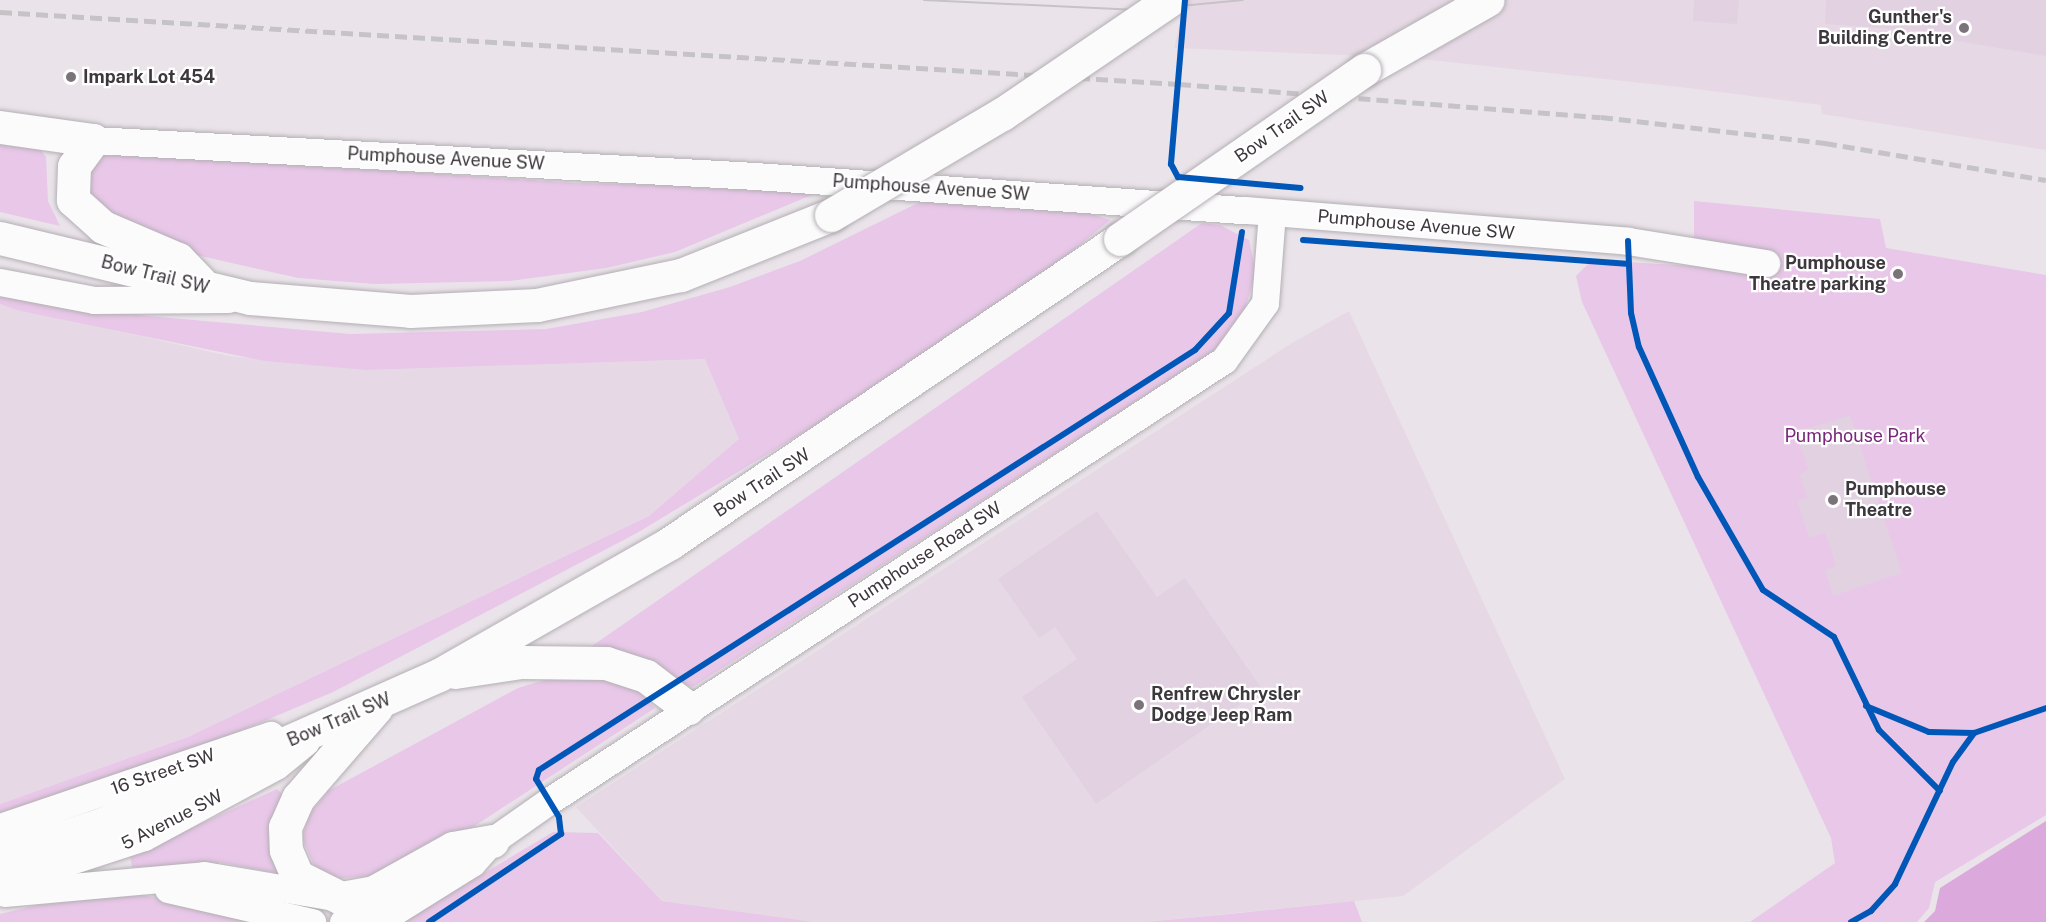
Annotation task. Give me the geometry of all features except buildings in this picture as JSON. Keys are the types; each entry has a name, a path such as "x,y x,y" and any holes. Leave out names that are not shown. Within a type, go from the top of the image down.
{"main road":[{"name":"Bow Trail SW","path":"0,238 250,298 410,311 537,305 681,275 831,215 1002,114 1170,0"},
{"name":"Bow Trail SW","path":"0,857 105,823 328,725 378,706 439,675 670,543 1120,239 1464,0"},
{"path":"1364,70 1487,0"},
{"path":"0,127 93,140 74,166 73,200 104,227 178,259 206,287"},
{"path":"439,675 521,662 606,663 646,676 688,708"},
{"path":"378,706 298,798 285,827 286,850 297,876 342,910 453,848 492,841"}],"street":[{"name":"Pumphouse Avenue SW","path":"93,140 743,175 1272,213 1628,241 1766,264"},
{"name":"Pumphouse Road SW","path":"492,841 688,708 1224,360 1265,303 1272,213"},
{"path":"0,282 94,300 250,298"},
{"name":"16 Street SW","path":"0,827 289,728 328,725"},
{"name":"5 Avenue SW","path":"0,884 144,837 276,766 328,725"},
{"path":"0,892 128,884 204,875 342,910"},
{"path":"128,884 202,894 278,918 312,922"}],"shaded area":[{"path":"1186,0 2046,0 2046,150 1822,114 1821,105 1688,88 1412,58 1174,48"},
{"path":"0,304 229,356 366,370 706,359 740,440 649,516 188,737 0,804"},
{"path":"1349,311 1565,779 1403,896 1146,922 814,922 662,901 576,807 1292,343"},
{"path":"2046,821 2046,922 1924,922 1935,911 1940,888"}],"green space":[{"path":"0,139 39,148 46,157 48,201 60,226 0,212"},
{"path":"121,153 575,183 826,189 675,252 606,268 510,281 374,284 298,278 192,254 91,208 83,171 102,155"},
{"path":"926,199 1077,209 1110,220 1047,272 814,426 637,533 333,692 121,781 0,819 0,804 188,737 649,516 739,439 705,359 366,370 265,361 21,311 0,304 0,293 148,316 350,334 546,329 642,312 730,287 800,261"},
{"name":"Pumphouse Park","path":"1694,201 1880,219 1886,248 2046,275 2046,815 1935,882 1929,908 1917,922 1750,922 1835,863 1831,838 1582,302 1576,276 1592,260 1694,266"},
{"path":"1202,223 1220,225 1249,240 1256,273 1243,315 1214,351 693,687 589,648"},
{"path":"565,674 625,679 655,708 467,831 369,876 333,879 316,870 302,838 309,815 328,791 518,688"},
{"path":"277,789 284,796 281,874 219,862 218,867 132,867 130,856"},
{"path":"553,832 598,833 662,901 814,922 402,922"},
{"path":"126,893 204,904 255,922 0,922 0,914 37,905"},
{"path":"1354,901 1362,922 1146,922 1230,914"}],"tram line":[{"path":"924,0 1138,10 1243,0"}],"railway":[{"path":"0,12 1179,84 1601,117 1825,143 2046,180"}],"cycle path":[{"path":"1185,0 1171,164 1178,177 1301,188"},
{"path":"429,922 561,834 559,817 536,779 539,770 1195,350 1229,313 1242,232"},
{"path":"1303,240 1626,264"},
{"path":"1628,241 1631,313 1639,347 1698,477 1763,590 1834,637 1879,730 1940,791"},
{"path":"1866,706 1929,732 1974,733"},
{"path":"1851,922 1871,911 1895,884 1953,762 1974,733 2046,708"}],"place":[{"name":"Gunther's Building Centre","path":"1964,28"},
{"name":"Impark Lot 454","path":"71,77"},
{"name":"Pumphouse Theatre parking","path":"1898,274"},
{"name":"Pumphouse Theatre","path":"1833,500"},
{"name":"Renfrew Chrysler Dodge Jeep Ram","path":"1139,705"}]}
